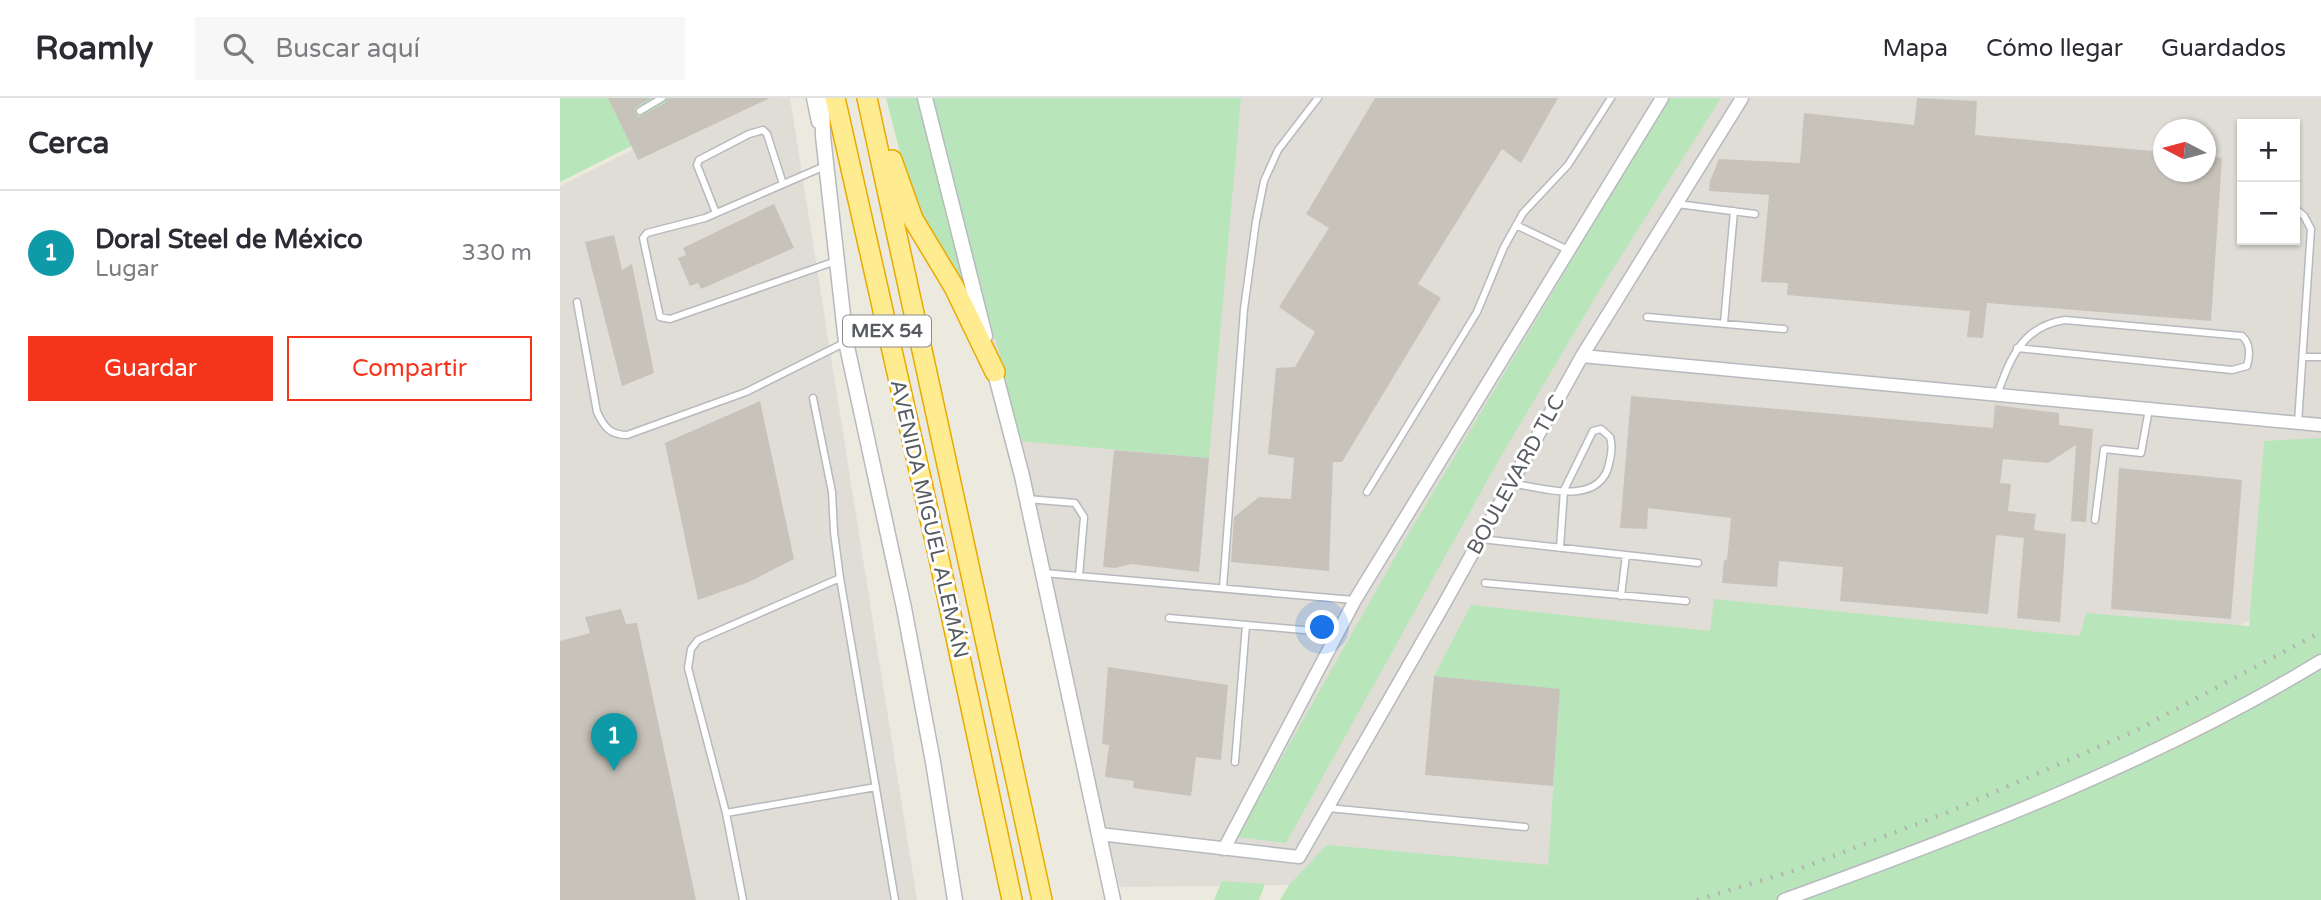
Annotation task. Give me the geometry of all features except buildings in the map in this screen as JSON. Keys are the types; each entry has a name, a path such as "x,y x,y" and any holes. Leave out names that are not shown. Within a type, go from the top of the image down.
{"highway":[{"name":"AVENIDA MIGUEL ALEMÁN","path":"835,98 940,563 1012,900"},
{"name":"AVENIDA MIGUEL ALEMÁN","path":"867,98 1042,900"},
{"path":"875,98 893,164 913,219 954,288 995,372"}],"street":[{"path":"813,98 827,165"},
{"path":"822,98 846,342 904,608 955,900"},
{"path":"925,98 1026,499 1113,900"},
{"path":"1099,834 1224,849 1354,600 1662,98"},
{"name":"BOULEVARD TLC","path":"1224,849 1298,857 1582,356 1742,98"},
{"path":"1582,356 2321,425"},
{"path":"1784,900 1935,845 2072,790 2202,726 2321,661"}],"lane":[{"path":"640,111 662,98"},
{"path":"1223,588 1244,309 1256,221 1264,181 1278,150 1318,98"},
{"path":"1367,492 1477,312 1522,213 1568,166 1611,98"},
{"path":"716,213 697,165 699,160 749,134 763,131 767,134 783,184"},
{"path":"827,165 705,218 647,233 643,238 660,317 670,319 836,261"},
{"path":"1676,204 1755,214"},
{"path":"1724,323 1734,211"},
{"path":"2298,423 2311,229 2300,212"},
{"path":"1516,225 1568,250"},
{"path":"577,302 597,412 605,428 617,435 627,435 746,391 846,342"},
{"path":"1647,317 1784,329"},
{"path":"1997,395 2017,348 2034,331 2051,322 2065,320 2242,336 2247,340 2250,349 2247,366 2232,370 2017,348"},
{"path":"2304,356 2321,357"},
{"path":"813,398 832,492 840,578 895,900"},
{"path":"2095,520 2104,449 2141,453 2149,410"},
{"path":"1511,483 1564,491 1586,490 1603,481 1612,453 1610,437 1606,431 1597,429 1590,435 1564,491 1560,548"},
{"path":"1026,499 1075,503 1084,517 1079,576"},
{"path":"1480,539 1698,563"},
{"path":"1621,596 1626,555"},
{"path":"1042,573 1354,600"},
{"path":"743,900 726,813 688,668 691,649 698,640 840,578"},
{"path":"1485,583 1686,601"},
{"path":"1169,618 1336,634"},
{"path":"1234,762 1246,625"},
{"path":"726,813 876,787"},
{"path":"1326,808 1525,827"}],"shaded area":[{"path":"736,98 790,98 917,900 560,900 560,186"},
{"path":"915,98 2321,98 2321,581 2102,700 1440,900 1289,885 1120,887"}],"green space":[{"path":"560,98 727,98 560,182"},
{"path":"886,98 1241,98 1209,458 1019,441 996,340 916,215"},
{"path":"1669,98 1721,98 1599,291 1497,463 1286,843 1237,837 1407,536"},
{"path":"2321,438 2321,900 1280,900 1289,885 1327,845 1548,865 1560,690 1434,676 1471,605 1710,631 1714,599 2080,636 2086,613 2249,626 2264,441"},
{"path":"1222,881 1265,884 1259,900 1214,900"}],"railway":[{"path":"1697,900 1799,869 1951,811 2135,731 2321,632"}],"place":[{"name":"Doral Steel de México","path":"614,771"}]}
